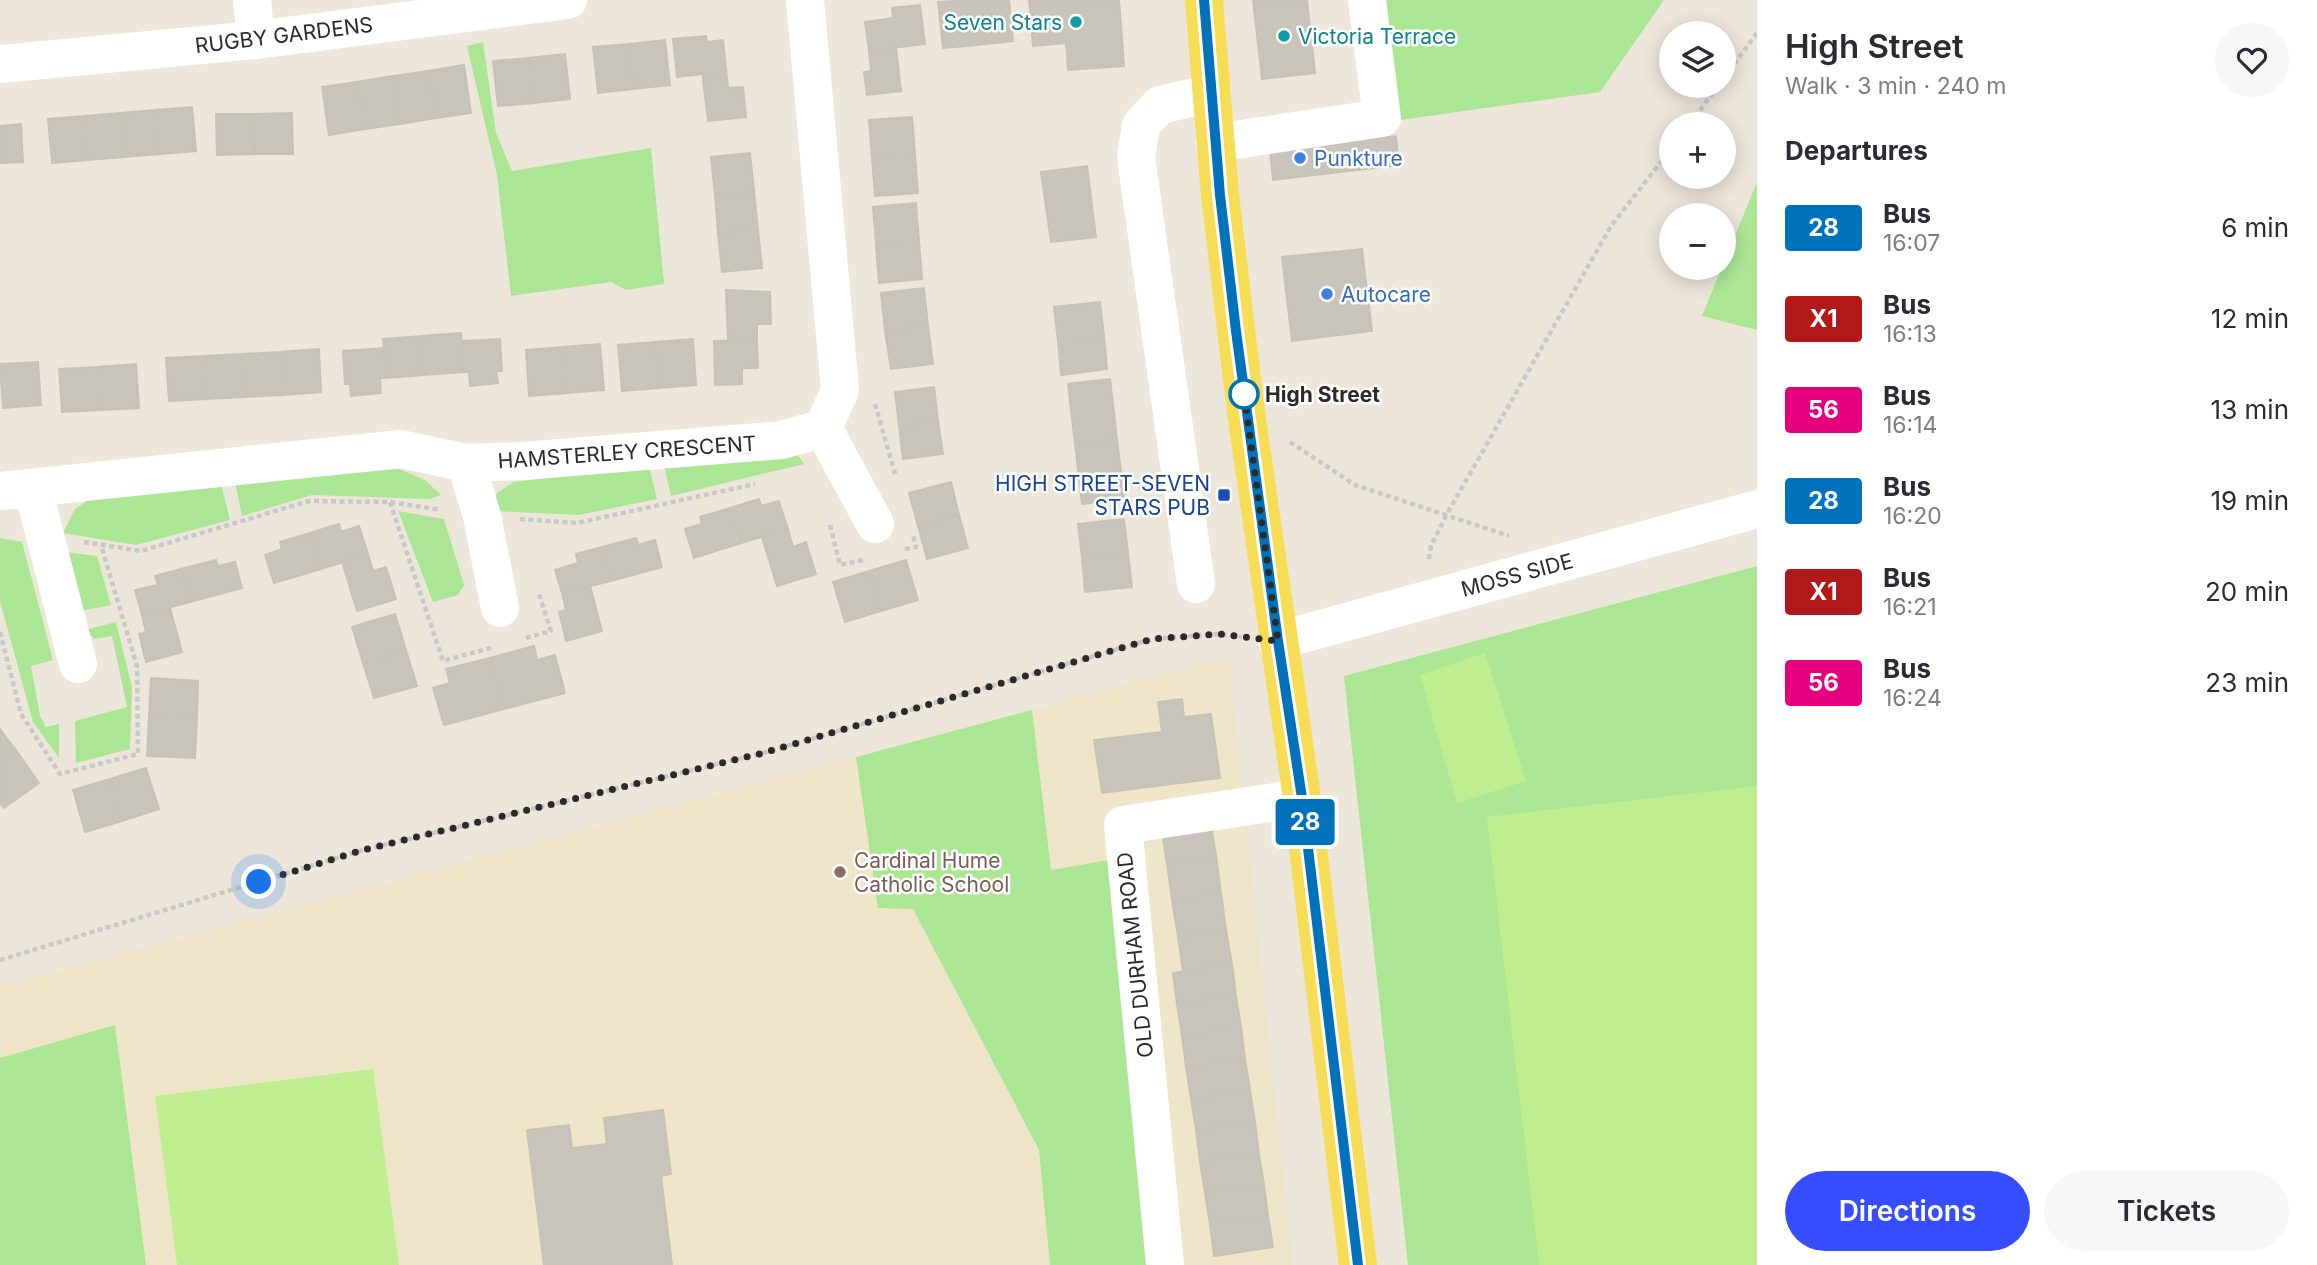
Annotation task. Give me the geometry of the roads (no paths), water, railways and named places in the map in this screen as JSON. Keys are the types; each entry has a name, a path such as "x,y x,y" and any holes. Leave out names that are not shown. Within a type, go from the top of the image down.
{"main road":[{"path":"1204,0 1215,143 1246,413 1302,798 1358,1265"}],"street":[{"path":"252,0 256,40"},
{"name":"RUGBY GARDENS","path":"0,64 256,40 568,0"},
{"path":"805,0 841,390 823,428 875,524"},
{"path":"1215,143 1382,118 1367,0"},
{"path":"1196,584 1136,157 1141,125 1160,105 1212,93"},
{"name":"HAMSTERLEY CRESCENT","path":"16,490 401,449 466,463 523,461 782,440 823,428"},
{"path":"466,463 482,516 499,608"},
{"path":"16,490 45,536 78,664"},
{"name":"MOSS SIDE","path":"1278,641 1757,509"},
{"name":"OLD DURHAM ROAD","path":"1165,1265 1123,825 1302,798"}],"place":[{"name":"Seven Stars","path":"1076,22"},
{"name":"Victoria Terrace","path":"1284,36"},
{"name":"Punkture","path":"1300,158"},
{"name":"Autocare","path":"1327,294"},
{"name":"High Street","path":"1244,394"},
{"name":"HIGH STREET-SEVEN STARS PUB","path":"1224,495"},
{"name":"Cardinal Hume Catholic School","path":"840,872"}]}
